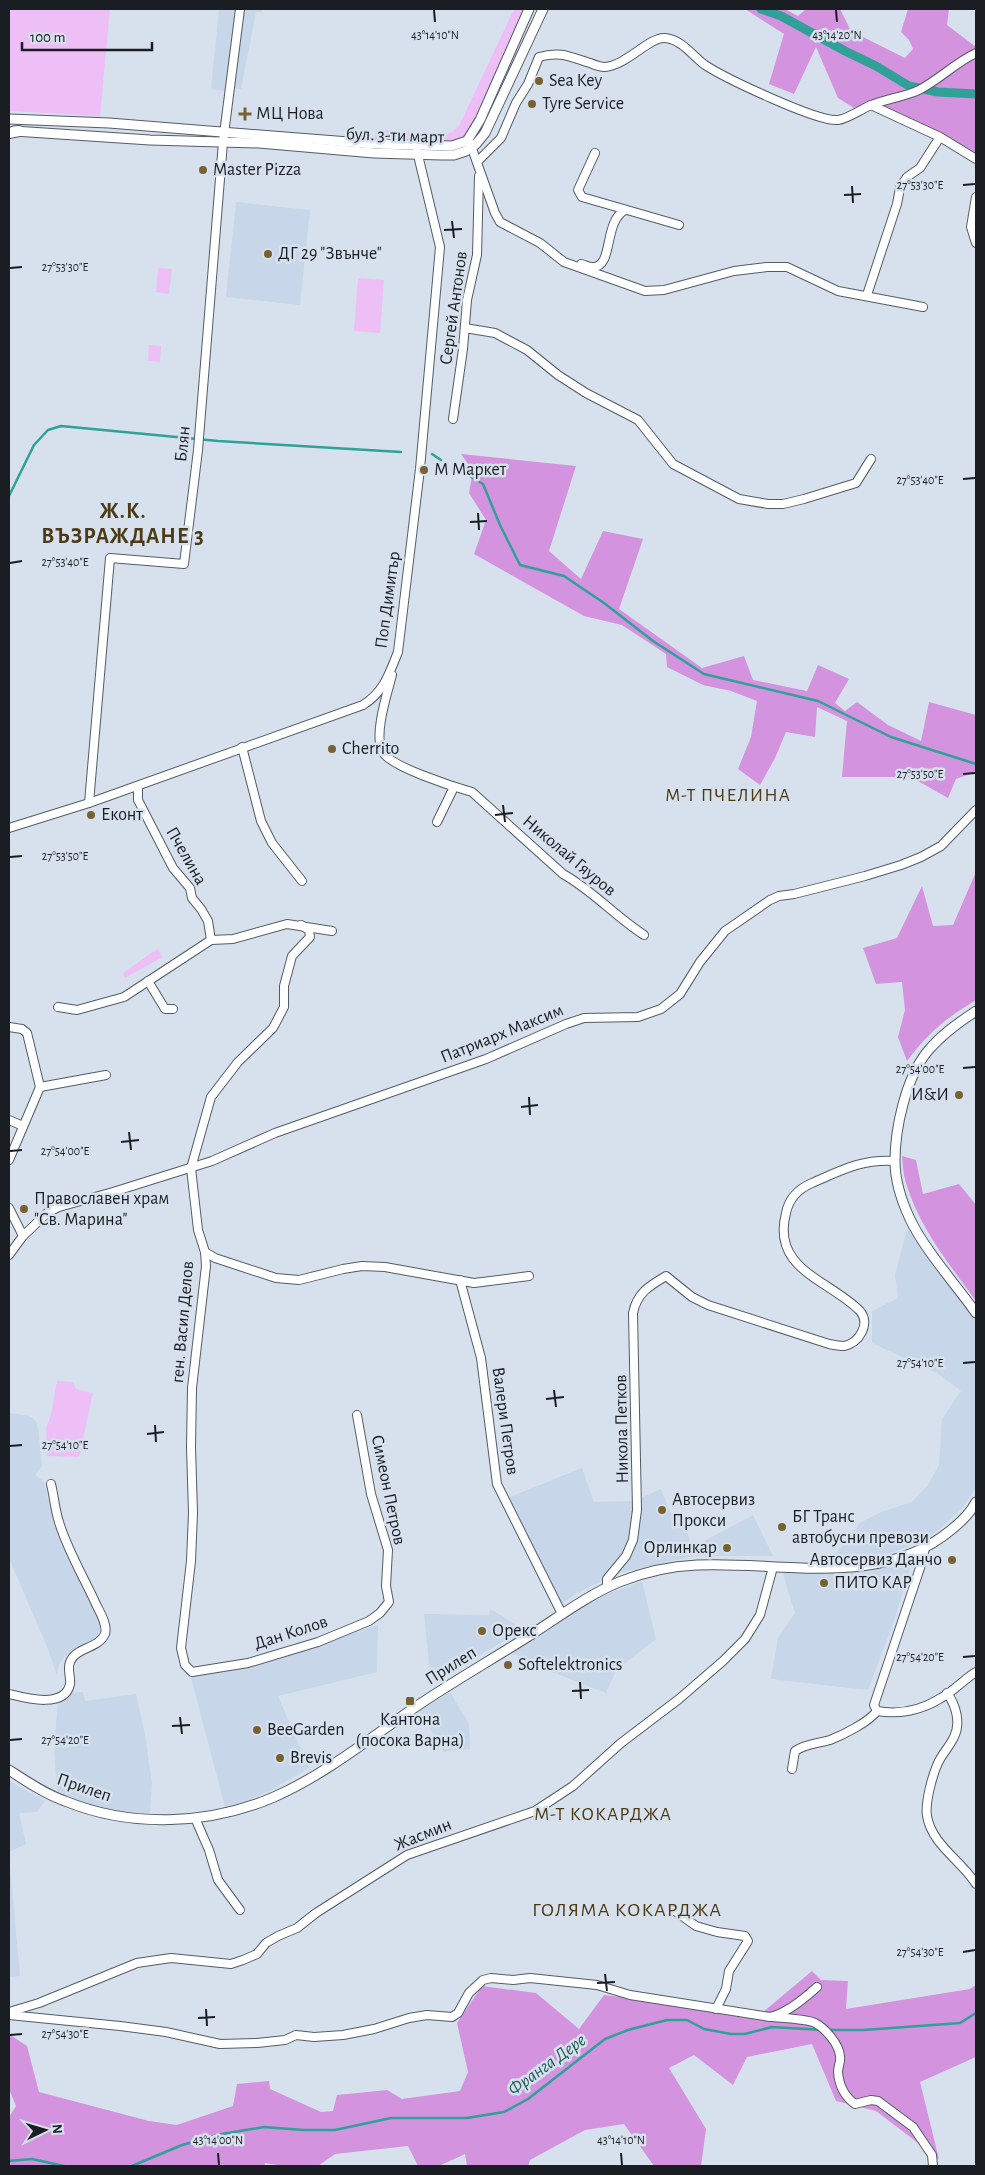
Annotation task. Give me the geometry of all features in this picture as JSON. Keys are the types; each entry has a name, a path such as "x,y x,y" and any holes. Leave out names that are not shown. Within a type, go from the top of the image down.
{"street":[{"name":"Блян","path":"89,803 110,558 184,564 198,446 223,142 240,9"},
{"name":"бул. 3-ти март","path":"12,131 417,150 470,144 529,9"},
{"path":"543,9 485,134 470,144 500,222 540,243 557,258 601,276 653,292 734,271 786,267 838,291 924,307"},
{"path":"477,162 502,138 516,103 528,84 539,57 561,53 602,67 627,59 654,40 664,37 675,41 704,64 724,76 812,115 838,120 871,105 929,85 958,62 976,53"},
{"path":"871,105 940,137 976,158"},
{"name":"бул. 3-ти март","path":"9,118 225,132 417,150"},
{"path":"867,295 897,204 900,188 907,177 920,168 940,137"},
{"name":"Поп Димитър","path":"9,828 138,786 363,705 376,697 387,679 398,652 420,469 440,246 417,150"},
{"path":"595,153 578,190 582,197 679,225"},
{"name":"Сергей Антонов","path":"453,419 467,300 477,255 479,171"},
{"path":"976,197 971,227 976,243"},
{"path":"574,265 593,267 602,263 606,257 614,219 625,210"},
{"path":"465,328 495,333 527,350 586,393 638,420 673,464 738,499 768,504 804,499 856,483 871,460"},
{"name":"Николай Гяуров","path":"398,652 383,710 380,742 382,751 388,759 396,765 472,792 563,874 574,880 623,921 644,935"},
{"path":"242,747 261,821 272,844 302,881"},
{"name":"Пчелина","path":"138,786 138,800 172,868 190,888 192,898 201,909 209,925 211,940"},
{"path":"437,822 454,787"},
{"name":"Патриарх Максим","path":"9,1255 23,1236 47,1213 59,1206 113,1192 231,1154 275,1133 319,1116 336,1113 486,1059 584,1018 638,1017 661,1009 680,994 700,962 725,931 770,900 779,896 865,876 908,862 940,846 976,810"},
{"path":"58,1007 77,1010 124,997 211,940 233,939 287,924 332,931"},
{"name":"ген. Васил Делов","path":"192,1672 185,1665 181,1648 191,1562 193,1513 192,1388 206,1266 205,1252 198,1230 190,1168 211,1097 238,1062 273,1028 284,1007 284,986 292,956 310,937 309,930 301,925"},
{"path":"148,981 165,1009 173,1009"},
{"path":"976,1011 947,1031 926,1053 912,1080 901,1111 895,1160 899,1188 911,1220 976,1312"},
{"path":"9,1027 22,1029 27,1033 40,1087 9,1160"},
{"path":"40,1087 106,1075"},
{"path":"9,1120 23,1126"},
{"name":"Никола Петков","path":"607,1587 607,1579 626,1556 633,1540 637,1516 638,1484 633,1313 636,1301 651,1286 666,1276 679,1288 708,1306 829,1344 843,1346 852,1343 861,1335 865,1326 862,1314 850,1302 808,1275 792,1258 783,1229 784,1218 788,1204 801,1188 851,1165 878,1160 895,1160"},
{"path":"9,1208 23,1236"},
{"path":"205,1252 215,1258 276,1278 299,1280 343,1268 362,1266 385,1267 474,1284 529,1276"},
{"name":"Валери Петров","path":"460,1280 481,1358 497,1484 562,1614"},
{"name":"Симеон Петров","path":"357,1415 371,1494 388,1550 386,1586 389,1602"},
{"path":"9,1694 26,1698 56,1699 61,1697 66,1693 70,1683 69,1662 74,1656 101,1640 105,1633 106,1626 59,1522 52,1484"},
{"name":"Прилеп","path":"9,1770 60,1799 103,1813 141,1818 195,1818 238,1810 275,1796 307,1779 420,1704 607,1587 639,1575 682,1566 862,1566 894,1561 925,1548 957,1524 972,1510 976,1502"},
{"path":"877,1711 874,1704 875,1699 902,1624 925,1548"},
{"name":"Жасмин","path":"9,2014 137,1963 171,1958 231,1964 243,1960 257,1954 272,1939 297,1928 316,1913 407,1855 535,1811 573,1786 621,1743 679,1699 723,1661 745,1638 760,1615 773,1567"},
{"name":"Дан Колов","path":"192,1672 248,1663 318,1642 369,1622 389,1602"},
{"path":"877,1711 906,1712 925,1706 976,1672"},
{"path":"947,1693 952,1700 957,1718 955,1736 938,1763 933,1775 927,1815 936,1840 959,1862 976,1884"},
{"path":"792,1769 795,1750 803,1746 831,1740 872,1718 877,1711"},
{"path":"195,1818 209,1850 218,1880 240,1910"},
{"path":"675,1911 696,1926 717,1932 745,1936 748,1941 729,1971 726,1989 716,2009"},
{"path":"9,2014 166,2032 220,2044 257,2043 285,2040 296,2035 314,2037 343,2035 427,2015 452,2017 458,2013 470,1992 483,1980 491,1978 513,1980 530,1978 597,1985 630,1994 716,2009 807,2020 815,2023 837,2046 840,2056 838,2071 841,2087 846,2098 855,2104 871,2100 878,2101 912,2127 932,2155 933,2166"},
{"path":"770,2017 777,2016 804,1999 817,1987"}],"shaded area":[{"path":"9,9 110,9 100,116 9,111"},
{"path":"219,9 263,9 262,12 256,12 241,89 233,88 232,92 211,89"},
{"path":"514,9 529,9 480,120 460,144 374,144 376,130 428,132 442,137 459,126"},
{"path":"745,9 785,9 798,16 806,9 840,9 851,31 905,58 913,49 909,40 901,32 908,9 949,9 947,25 976,47 976,158 875,103 854,108 838,98 816,47 794,94 769,84 784,34"},
{"name":"ДГ 29 \"Звънче\"","path":"236,202 310,210 300,305 226,297"},
{"path":"158,268 172,269 169,294 156,292"},
{"path":"358,278 384,280 380,333 354,331"},
{"path":"149,345 161,346 160,362 148,361"},
{"path":"461,454 576,466 549,551 581,579 603,531 643,539 619,609 702,668 744,656 753,680 807,691 818,665 849,679 835,703 845,711 857,702 888,725 921,741 929,702 976,715 976,772 956,779 948,798 911,777 842,777 847,721 817,707 815,737 786,732 775,758 760,785 738,769 751,737 757,701 731,691 703,685 667,667 666,654 622,625 584,616 474,554 486,520 469,493 473,471"},
{"path":"976,872 976,1000 955,1013 938,1027 907,1061 898,1037 905,1010 902,982 876,984 863,948 897,938 922,886 933,926 953,925"},
{"path":"157,949 163,957 125,978 123,973"},
{"path":"902,1156 916,1160 923,1194 959,1184 976,1205 976,1301 936,1245 919,1215 905,1180"},
{"path":"907,1229 976,1322 976,1488 963,1507 940,1529 915,1544 889,1554 830,1561 860,1523 881,1512 912,1502 928,1485 939,1465 942,1419 961,1391 937,1373 872,1343 872,1311 898,1298 895,1275"},
{"path":"57,1381 73,1382 76,1389 93,1393 79,1457 47,1456 46,1428 51,1415"},
{"path":"9,1413 29,1416 34,1419 38,1426 42,1466 35,1475 44,1482 55,1528 74,1560 99,1616 101,1626 99,1633 88,1645 65,1656 59,1664 57,1675 48,1649 9,1558"},
{"path":"582,1468 594,1502 634,1501 661,1489 677,1528 686,1526 691,1548 753,1515 773,1556 695,1556 622,1572 587,1588 560,1604 510,1497"},
{"path":"902,1562 910,1568 893,1624 868,1690 771,1679 778,1638 795,1613 782,1571 844,1572"},
{"path":"642,1581 656,1639 616,1670 606,1693 547,1670 511,1652 577,1610 607,1594"},
{"path":"490,1609 523,1629 431,1685 424,1614 489,1615"},
{"path":"378,1625 377,1672 278,1696 309,1768 273,1789 245,1802 225,1807 189,1670 297,1651"},
{"path":"83,1692 85,1701 136,1694 145,1735 152,1784 150,1814 123,1812 89,1805 57,1791 54,1749 58,1700 66,1693"},
{"path":"450,1692 469,1724 470,1749 443,1752 420,1711"},
{"path":"9,1781 45,1801 37,1812 19,1813 26,1844 9,1852"},
{"path":"9,1856 20,1976 9,1977"},
{"path":"812,1971 821,1980 848,1981 846,2009 970,1989 976,1985 976,2057 920,2082 939,2159 876,2111 836,2101 812,2044 747,2057 733,2085 694,2055 669,2068 706,2129 701,2166 654,2166 624,2124 585,2130 530,2160 528,2166 467,2166 465,2154 439,2166 418,2166 408,2146 335,2154 318,2166 284,2166 265,2163 264,2166 9,2166 9,2117 16,2106 9,2089 9,2034 27,2046 39,2092 149,2121 177,2125 233,2106 237,2084 269,2081 270,2089 321,2112 333,2111 337,2095 387,2090 402,2099 460,2091 468,2072 457,2023 482,1986 536,1993 579,2029 604,1995 756,2018"}],"waterway":[{"path":"761,9 781,16 876,66 909,86 938,92 976,94"},
{"path":"9,496 34,445 48,430 61,426 218,441 401,452"},
{"path":"432,454 441,460"},
{"path":"454,467 483,484 500,525 520,565 564,576 604,603 653,641 704,674 818,701 891,737 976,764"},
{"name":"Франга Дере","path":"828,2030 864,2030 960,2023 976,2013"},
{"name":"Франга Дере","path":"132,2166 182,2145 222,2134 264,2127 335,2130 391,2118 467,2118 504,2112 528,2099 605,2039 628,2030 667,2020 687,2020 704,2029 731,2034 745,2034 772,2027 823,2030"},
{"name":"Франга Дере","path":"9,2161 32,2159 64,2166"}],"place":[{"name":"Sea Key","path":"539,81"},
{"name":"Tyre Service","path":"532,104"},
{"name":"МЦ Нова","path":"245,114"},
{"name":"Master Pizza","path":"203,170"},
{"name":"ДГ 29 \"Звънче\"","path":"268,254"},
{"name":"М Маркет","path":"424,470"},
{"name":"Cherrito","path":"332,749"},
{"name":"Еконт","path":"91,815"},
{"name":"И&И","path":"959,1095"},
{"name":"Православен храм \"Св. Марина\"","path":"24,1209"},
{"name":"Автосервиз Прокси","path":"662,1510"},
{"name":"БГ Транс автобусни превози","path":"782,1527"},
{"name":"Орлинкар","path":"727,1548"},
{"name":"Автосервиз Данчо","path":"952,1560"},
{"name":"ПИТО КАР","path":"824,1583"},
{"name":"Орекс","path":"482,1631"},
{"name":"Softelektronics","path":"508,1665"},
{"name":"Кантона (посока Варна)","path":"410,1701"},
{"name":"BeeGarden","path":"257,1730"},
{"name":"Brevis","path":"280,1758"}],"district":[{"name":"Ж.К. ВЪЗРАЖДАНЕ 3","path":"123,524"},
{"name":"М-Т ПЧЕЛИНА","path":"728,795"},
{"name":"М-Т КОКАРДЖА","path":"603,1814"},
{"name":"ГОЛЯМА КОКАРДЖА","path":"627,1910"}]}
